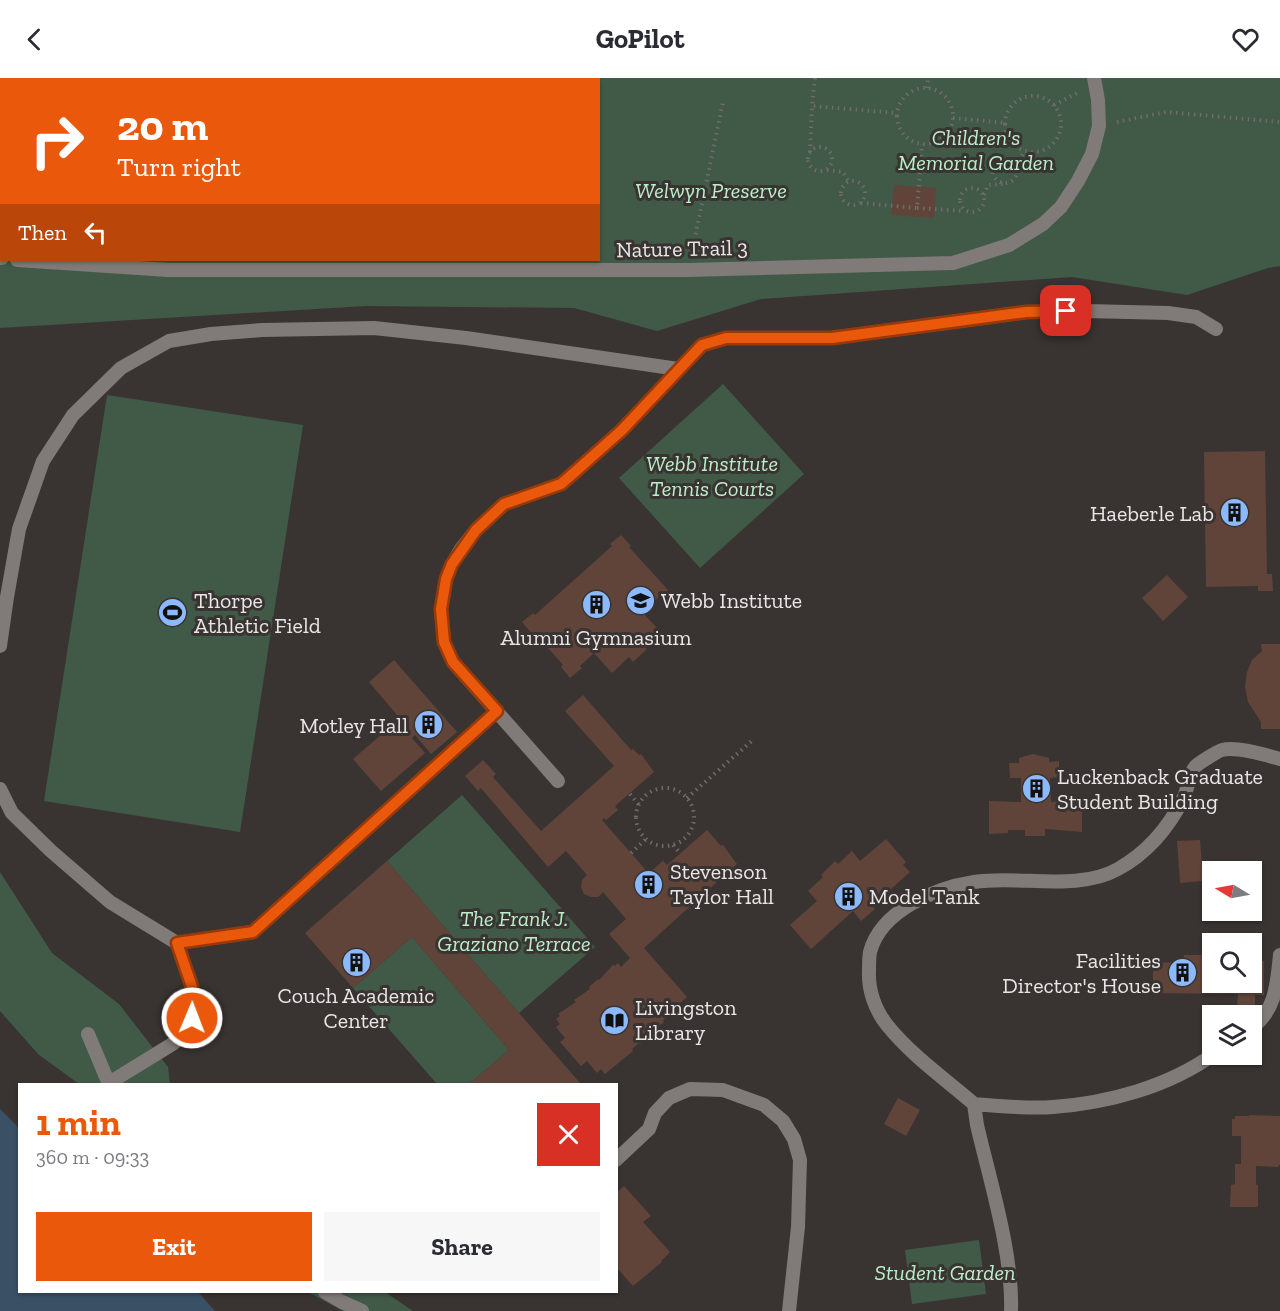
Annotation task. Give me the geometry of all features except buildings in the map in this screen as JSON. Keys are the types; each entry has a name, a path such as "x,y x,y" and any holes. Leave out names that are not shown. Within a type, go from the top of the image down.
{"lane":[{"name":"Nature Trail 3","path":"32,261 168,270 688,270 953,263 1009,245 1043,224 1061,207 1092,154 1099,126 1094,78"},
{"path":"558,781 453,662 444,642 441,609 446,579 452,564 476,530 504,504 561,484 622,430 702,345 726,338 832,338 1026,312 1168,313 1196,318 1216,329"},
{"path":"0,646 6,597 19,529 43,461 73,415 121,368 169,341 212,334 262,330 374,328 466,338 678,369"},
{"path":"0,789 12,813 51,851 110,902 177,943 253,932 497,711"},
{"path":"1202,1061 1177,1075 1127,1095 1053,1107 974,1104 909,1048 886,1024 872,999 868,979 870,952 877,936 897,914 914,901 938,891 976,882 1082,880 1108,875 1128,864 1151,845 1175,814 1186,794 1195,767 1222,750 1252,751 1280,759"},
{"path":"111,1083 174,1043 192,1018 192,987 177,943"},
{"path":"1262,1017 1270,1009 1277,987 1280,954"},
{"path":"88,1034 109,1083"},
{"path":"618,1158 649,1129 655,1113 669,1098 690,1089 723,1090 765,1105 783,1121 794,1138 800,1160 798,1227 789,1311"},
{"path":"974,1104 976,1125 996,1202 1012,1299 1011,1311"},
{"path":"328,1293 362,1311"}],"path":[{"path":"815,78 810,152 807,159 809,166 815,171 843,172 849,182"},
{"path":"927,88 928,78"},
{"path":"927,88 936,90 949,101 953,118 948,132 943,137 937,141 922,144 906,137 898,122 897,113 899,105 910,92 927,88"},
{"path":"1028,96 1047,99 1059,112 1061,121 1057,139 1043,150 1025,150 1017,146 1006,132 1005,123 1012,105 1028,96"},
{"path":"688,270 723,102"},
{"path":"812,106 897,113"},
{"path":"1099,126 1166,112 1280,122"},
{"path":"953,118 1005,123"},
{"path":"917,208 922,144"},
{"path":"810,152 820,147 828,150 832,160 826,170"},
{"path":"861,203 865,197 865,188 859,182 849,182 842,190 843,201 854,206 861,203 972,213 980,210 984,204 984,195 988,185 1010,182 1016,177 1016,166 1025,150"},
{"path":"1003,184 994,177 994,165 1003,159 1011,160 1016,166"},
{"path":"965,211 960,200 965,190 978,189 984,195"},
{"path":"687,798 754,739"},
{"path":"661,789 680,792 687,798 694,816 693,825 682,841 664,846 654,844 640,832 636,814 644,797 652,791 661,789"},
{"path":"630,794 639,805"},
{"path":"631,853 646,839"},
{"path":"673,845 680,854"}],"green space":[{"name":"Welwyn Preserve","path":"600,78 1280,78 1280,266 1187,295 1072,277 761,299 657,331 574,308 366,306 0,328 0,261 600,261"},
{"name":"Webb Institute Tennis Courts","path":"723,384 804,474 700,568 619,478"},
{"name":"Thorpe Athletic Field","path":"107,395 303,425 240,832 44,801"},
{"name":"The Frank J. Graziano Terrace","path":"462,795 595,947 519,1013 387,861"},
{"path":"0,872 52,953 119,1004 168,1067 170,1083 78,1083 38,1054 0,1011"},
{"path":"412,937 509,1050 470,1083 436,1083 353,988"},
{"name":"Student Garden","path":"979,1240 986,1294 912,1304 905,1250"},
{"path":"310,1293 386,1293 413,1311 343,1311"}],"water":[{"path":"0,1109 18,1127 18,1293 199,1293 215,1311 0,1311"}],"place":[{"name":"Haeberle Lab","path":"1235,513"},
{"name":"Webb Institute","path":"640,600"},
{"name":"Alumni Gymnasium","path":"596,605"},
{"name":"Thorpe Athletic Field","path":"173,613"},
{"name":"Motley Hall","path":"429,725"},
{"name":"Luckenback Graduate Student Building","path":"1036,789"},
{"name":"Stevenson Taylor Hall","path":"649,884"},
{"name":"Model Tank","path":"848,896"},
{"name":"Couch Academic Center","path":"356,963"},
{"name":"Facilities Director's House","path":"1182,973"},
{"name":"Livingston Library","path":"614,1020"}],"route":[{"path":"192,1018 192,987 177,943 253,932 497,711 453,662 444,642 441,609 446,579 452,564 476,530 504,504 561,484 622,430 687,358 702,345 726,338 832,338 1026,312 1066,311"}],"park label":[{"name":"Children's Memorial Garden","path":"976,150"}]}
